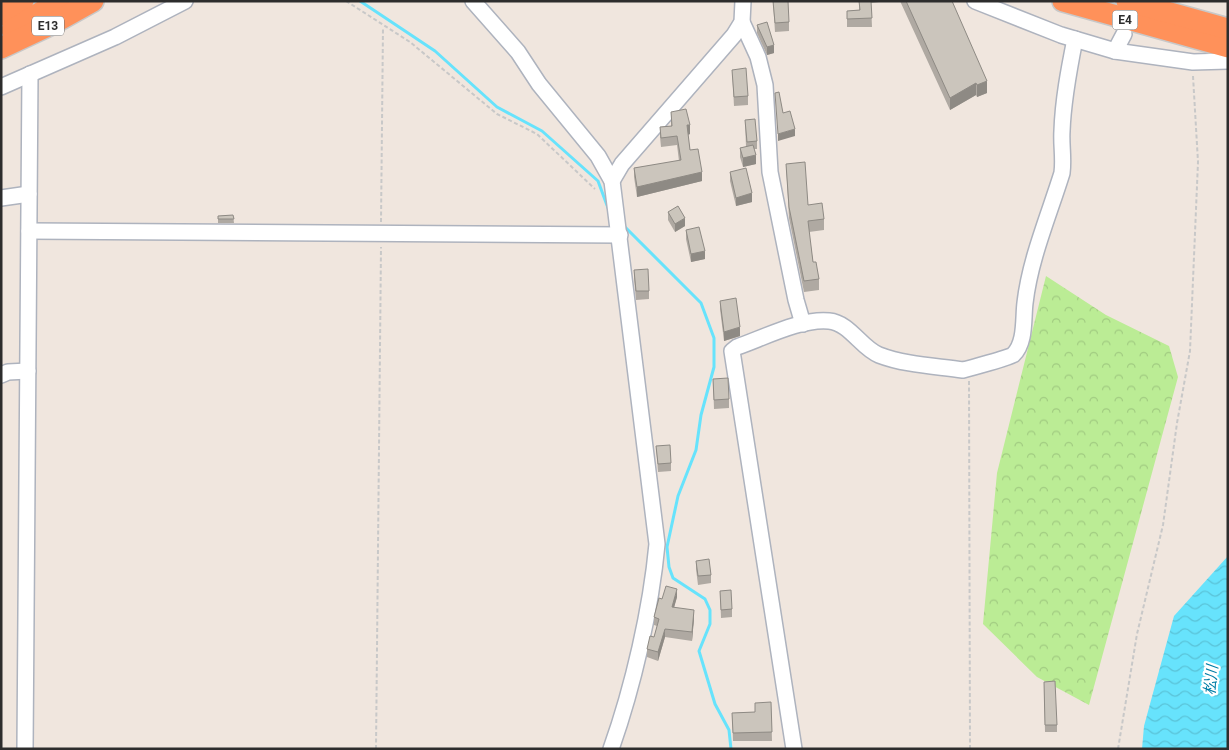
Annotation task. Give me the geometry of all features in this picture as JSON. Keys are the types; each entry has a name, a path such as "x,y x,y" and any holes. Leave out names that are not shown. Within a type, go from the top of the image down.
{"highway":[{"name":"E13","path":"1,15 23,1"},
{"name":"E13","path":"1,36 59,1"},
{"name":"E13","path":"1,48 50,25 93,1"},
{"name":"E4","path":"1063,1 1188,28 1228,29"},
{"name":"E4","path":"1127,1 1228,48"}],"street":[{"path":"1,87 115,37 185,1"},
{"path":"473,1 518,52 539,84 598,156 612,181 619,226 656,544 651,592 621,720 611,749"},
{"path":"743,1 742,22 758,57 765,85 770,172 796,300 803,324"},
{"path":"975,1 1075,39 1115,51 1192,62 1228,61"},
{"path":"612,181 622,164 734,35 742,22"},
{"path":"1115,51 1124,34"},
{"path":"794,749 732,351 737,347 812,321 837,323 870,350 880,355 969,369 979,364 1006,359 1013,355 1021,338 1025,301 1034,263 1062,173 1064,113 1075,39"},
{"path":"25,749 30,74"},
{"path":"1,198 29,194"},
{"path":"29,231 381,234 619,226"},
{"path":"1,376 8,372 28,370"}],"path":[{"path":"346,1 383,27 410,42 497,114 537,134 595,188"},
{"path":"376,749 383,27"},
{"path":"1118,749 1137,634 1163,525 1177,423 1190,351 1198,162 1192,62"},
{"path":"969,369 970,749"}],"green space":[{"path":"1046,276 1106,315 1169,346 1178,377 1089,705 1037,677 983,624 997,473"}],"water":[{"name":"松川","path":"1228,556 1228,749 1142,749 1144,726 1174,616"}],"building":[{"path":"773,1 788,1 789,22 775,23"},
{"path":"859,1 871,1 872,18 847,19 847,11 860,10"},
{"path":"906,1 952,1 987,81 977,85 976,83 950,98"},
{"path":"767,22 774,45 767,47 757,25"},
{"path":"746,68 748,96 734,97 732,70"},
{"path":"779,92 783,113 790,111 795,129 778,134 775,93"},
{"path":"686,109 690,125 687,125 690,150 698,149 702,172 637,187 634,168 681,160 677,136 661,138 660,127 672,126 671,112"},
{"path":"755,119 757,141 747,142 745,120"},
{"path":"753,145 756,155 743,158 740,148"},
{"path":"805,162 808,205 822,203 824,219 808,221 813,262 816,262 819,279 804,281 789,207 786,164"},
{"path":"746,168 752,193 736,198 730,172"},
{"path":"678,206 685,218 675,224 668,212"},
{"path":"233,215 234,219 218,219 218,216"},
{"path":"699,227 705,251 691,254 686,230"},
{"path":"648,269 649,291 636,291 634,270"},
{"path":"736,298 740,327 724,332 720,301"},
{"path":"728,378 729,399 714,400 713,379"},
{"path":"670,445 671,463 658,464 656,446"},
{"path":"709,559 711,575 698,576 696,561"},
{"path":"666,586 677,589 672,607 694,610 692,632 665,629 658,652 647,649 650,636 654,637 659,619 654,617 659,598 662,599"},
{"path":"731,590 732,609 721,610 720,591"},
{"path":"1055,681 1057,725 1045,725 1044,682"},
{"path":"771,702 772,732 733,733 732,713 755,712 755,703"}],"waterway":[{"path":"360,1 435,51 497,107 542,131 598,181 608,208"},
{"path":"622,224 701,303 714,338 714,367 701,415 696,450 678,496 667,547 669,567 673,578 705,599 710,610 710,624 699,651 715,704 729,730 731,749"}]}
